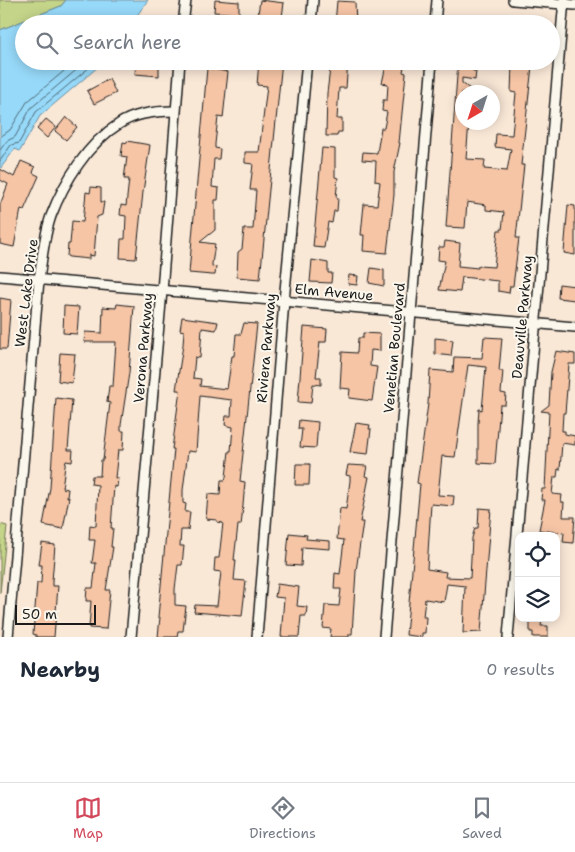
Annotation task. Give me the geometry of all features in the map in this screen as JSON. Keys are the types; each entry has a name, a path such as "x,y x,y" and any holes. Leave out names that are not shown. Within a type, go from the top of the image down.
{"street":[{"path":"184,15 186,0"},
{"path":"312,15 313,0"},
{"path":"436,15 437,0"},
{"path":"513,0 563,2 575,5"},
{"name":"Deauville Parkway","path":"560,38 563,2"},
{"name":"Verona Parkway","path":"131,637 162,291 179,70"},
{"name":"Riviera Parkway","path":"257,637 284,301 306,70"},
{"name":"Venetian Boulevard","path":"384,637 431,70"},
{"name":"Deauville Parkway","path":"508,637 557,70"},
{"name":"West Lake Drive","path":"8,637 39,280 43,250 51,216 68,182 84,158 106,133 120,123 159,111 175,111"},
{"name":"Elm Avenue","path":"0,276 575,327"}],"green space":[{"path":"0,0 66,0 61,6 38,15 15,15 15,24 0,30"},
{"path":"0,524 7,526 0,593"}],"water":[{"path":"66,0 148,0 137,15 38,15 61,6"},
{"path":"15,24 15,70 94,70 40,116 20,151 15,149 0,169 0,30"}],"building":[{"path":"215,0 239,2 239,14 214,12"},
{"path":"260,0 284,3 282,15 258,14"},
{"path":"337,1 355,2 356,15 336,15"},
{"path":"135,70 159,70 159,76 135,74"},
{"path":"207,70 218,70 228,72 223,118 218,117 215,144 215,148 220,149 219,159 214,159 212,187 219,188 218,200 215,200 215,230 200,242 215,244 212,266 216,267 215,275 189,273"},
{"path":"258,70 281,70 260,279 237,277 238,252 242,249 244,229 253,229 256,190 250,190 253,164 245,163 245,152 259,152 267,86 257,85"},
{"path":"330,70 347,70 346,88 339,88 337,119 342,119 342,132 338,132 337,136 326,136 327,93"},
{"path":"385,70 403,70 403,72 406,73 400,143 394,172 394,195 387,253 363,251 364,235 361,235 364,204 377,205 380,182 375,181 376,161 362,160 363,152 377,153 381,128 384,128 387,112 382,111 383,100 387,100 388,84 382,83"},
{"path":"457,70 476,71 475,80 462,78 462,83 465,85 456,85"},
{"path":"512,70 532,70 521,165 524,165 516,238 519,238 513,286 510,286 509,293 498,291 498,281 462,277 460,292 439,290 445,261 438,260 439,247 444,247 445,241 460,243 458,266 494,267 498,230 502,230 504,212 486,210 486,205 467,202 465,228 446,227 455,103 455,130 468,130 466,159 485,160 484,169 507,171 511,149 495,147 496,134 512,135 516,93 511,92"},
{"path":"109,79 116,93 94,104 87,91"},
{"path":"66,117 77,127 66,140 55,131"},
{"path":"46,119 56,127 47,138 37,129"},
{"path":"127,141 150,145 136,259 120,258 121,239 125,239 126,216 120,215 121,205 126,206 129,179 124,179 127,157 121,156 123,142 127,143"},
{"path":"322,148 335,149 335,177 338,178 337,211 334,211 332,223 328,222 324,248 313,247"},
{"path":"21,161 35,167 33,173 39,176 24,210 21,209 14,247 0,244 0,205 8,184 0,180 0,169 14,177"},
{"path":"91,187 101,188 101,202 104,202 102,215 97,217 94,256 89,255 89,259 69,257 67,256 68,244 70,244 72,221 83,222 86,192 90,193"},
{"path":"568,205 575,206 575,255 564,253"},
{"path":"312,260 328,263 328,273 332,273 331,283 310,282"},
{"path":"371,268 384,270 384,286 369,283"},
{"path":"349,275 358,276 357,285 348,284"},
{"path":"559,284 575,286 575,300 558,298"},
{"path":"0,298 11,300 7,349 0,349"},
{"path":"117,304 134,306 129,373 121,425 121,431 124,431 123,450 118,450 115,478 118,478 117,487 114,486 111,528 113,528 111,547 113,547 106,590 110,590 106,629 89,628 91,601 86,601 87,588 93,588 96,563 92,563 95,540 89,540 90,525 96,526 98,485 91,484 92,476 100,476 101,460 103,460 110,403 107,402 109,386 113,386 116,342 84,342 85,332 102,333 103,307 116,308"},
{"path":"64,306 79,307 77,334 63,333"},
{"path":"182,317 218,322 216,330 202,328 200,358 195,357 193,378 201,379 200,386 227,389 232,356 234,356 236,334 241,334 244,323 257,324 240,481 245,482 242,517 241,525 238,525 234,560 236,560 234,580 246,581 242,616 194,612 195,605 217,606 221,572 214,571 215,558 219,558 223,523 217,522 217,520 206,519 208,494 220,495 221,480 225,480 229,451 231,451 233,427 225,425 226,416 231,416 232,400 200,396 196,452 188,451 183,490 183,503 186,504 185,512 190,512 188,530 181,530 180,546 184,546 182,565 178,565 175,589 175,605 186,606 183,631 178,631 177,637 158,637 160,617 158,617 174,449 172,449 180,390 176,390 183,345 184,331 180,330"},
{"path":"304,327 327,329 326,342 320,342 316,377 321,377 321,385 313,384 311,403 298,402"},
{"path":"363,333 380,334 380,351 371,350 370,366 377,367 372,401 349,398 350,389 340,388 342,352 357,353 358,338 363,338"},
{"path":"484,337 502,338 499,371 503,371 501,393 506,394 505,405 500,405 495,464 478,463 479,409 482,410 486,367 468,365 455,457 442,456 438,495 454,496 453,506 431,504 427,569 446,572 445,577 470,578 472,538 475,528 478,528 479,508 491,509 481,632 463,633 465,586 447,584 444,602 425,599 423,617 426,617 425,633 422,633 422,637 406,635 420,484 417,483 428,404 430,370 453,372 454,357 482,358"},
{"path":"435,338 453,340 451,356 435,354"},
{"path":"556,351 575,354 575,364 569,364 562,431 565,431 565,434 575,436 575,445 562,443 560,470 558,469 557,477 554,477 552,494 562,495 561,502 564,502 563,517 575,517 573,543 563,542 564,533 539,530 545,500 541,500 542,489 545,489 549,412 541,411 549,405 551,372"},
{"path":"60,353 75,354 72,383 58,381"},
{"path":"56,398 72,400 68,450 73,450 72,462 66,461 62,488 68,489 67,497 69,497 63,529 43,525 50,488"},
{"path":"299,420 318,422 316,448 300,447 302,429 298,429"},
{"path":"356,423 370,425 368,454 350,452"},
{"path":"296,464 310,464 309,485 295,485"},
{"path":"348,465 367,466 365,476 369,477 360,522 363,522 356,571 352,634 349,634 349,637 330,637 331,629 323,628 325,605 339,606 341,589 334,589 335,573 340,574 344,540 337,539 340,508 346,509 350,481 350,476 346,475"},
{"path":"289,533 307,535 306,539 330,541 330,549 302,547 301,566 286,565"},
{"path":"42,543 55,545 52,586 58,586 54,637 36,637 33,634 37,583 41,583 42,565 39,565"},
{"path":"277,584 299,587 297,606 307,607 306,616 301,616 299,637 281,637 284,598 275,597"},
{"path":"530,622 542,622 541,626 548,626 548,637 533,637 533,632 530,632"}]}
